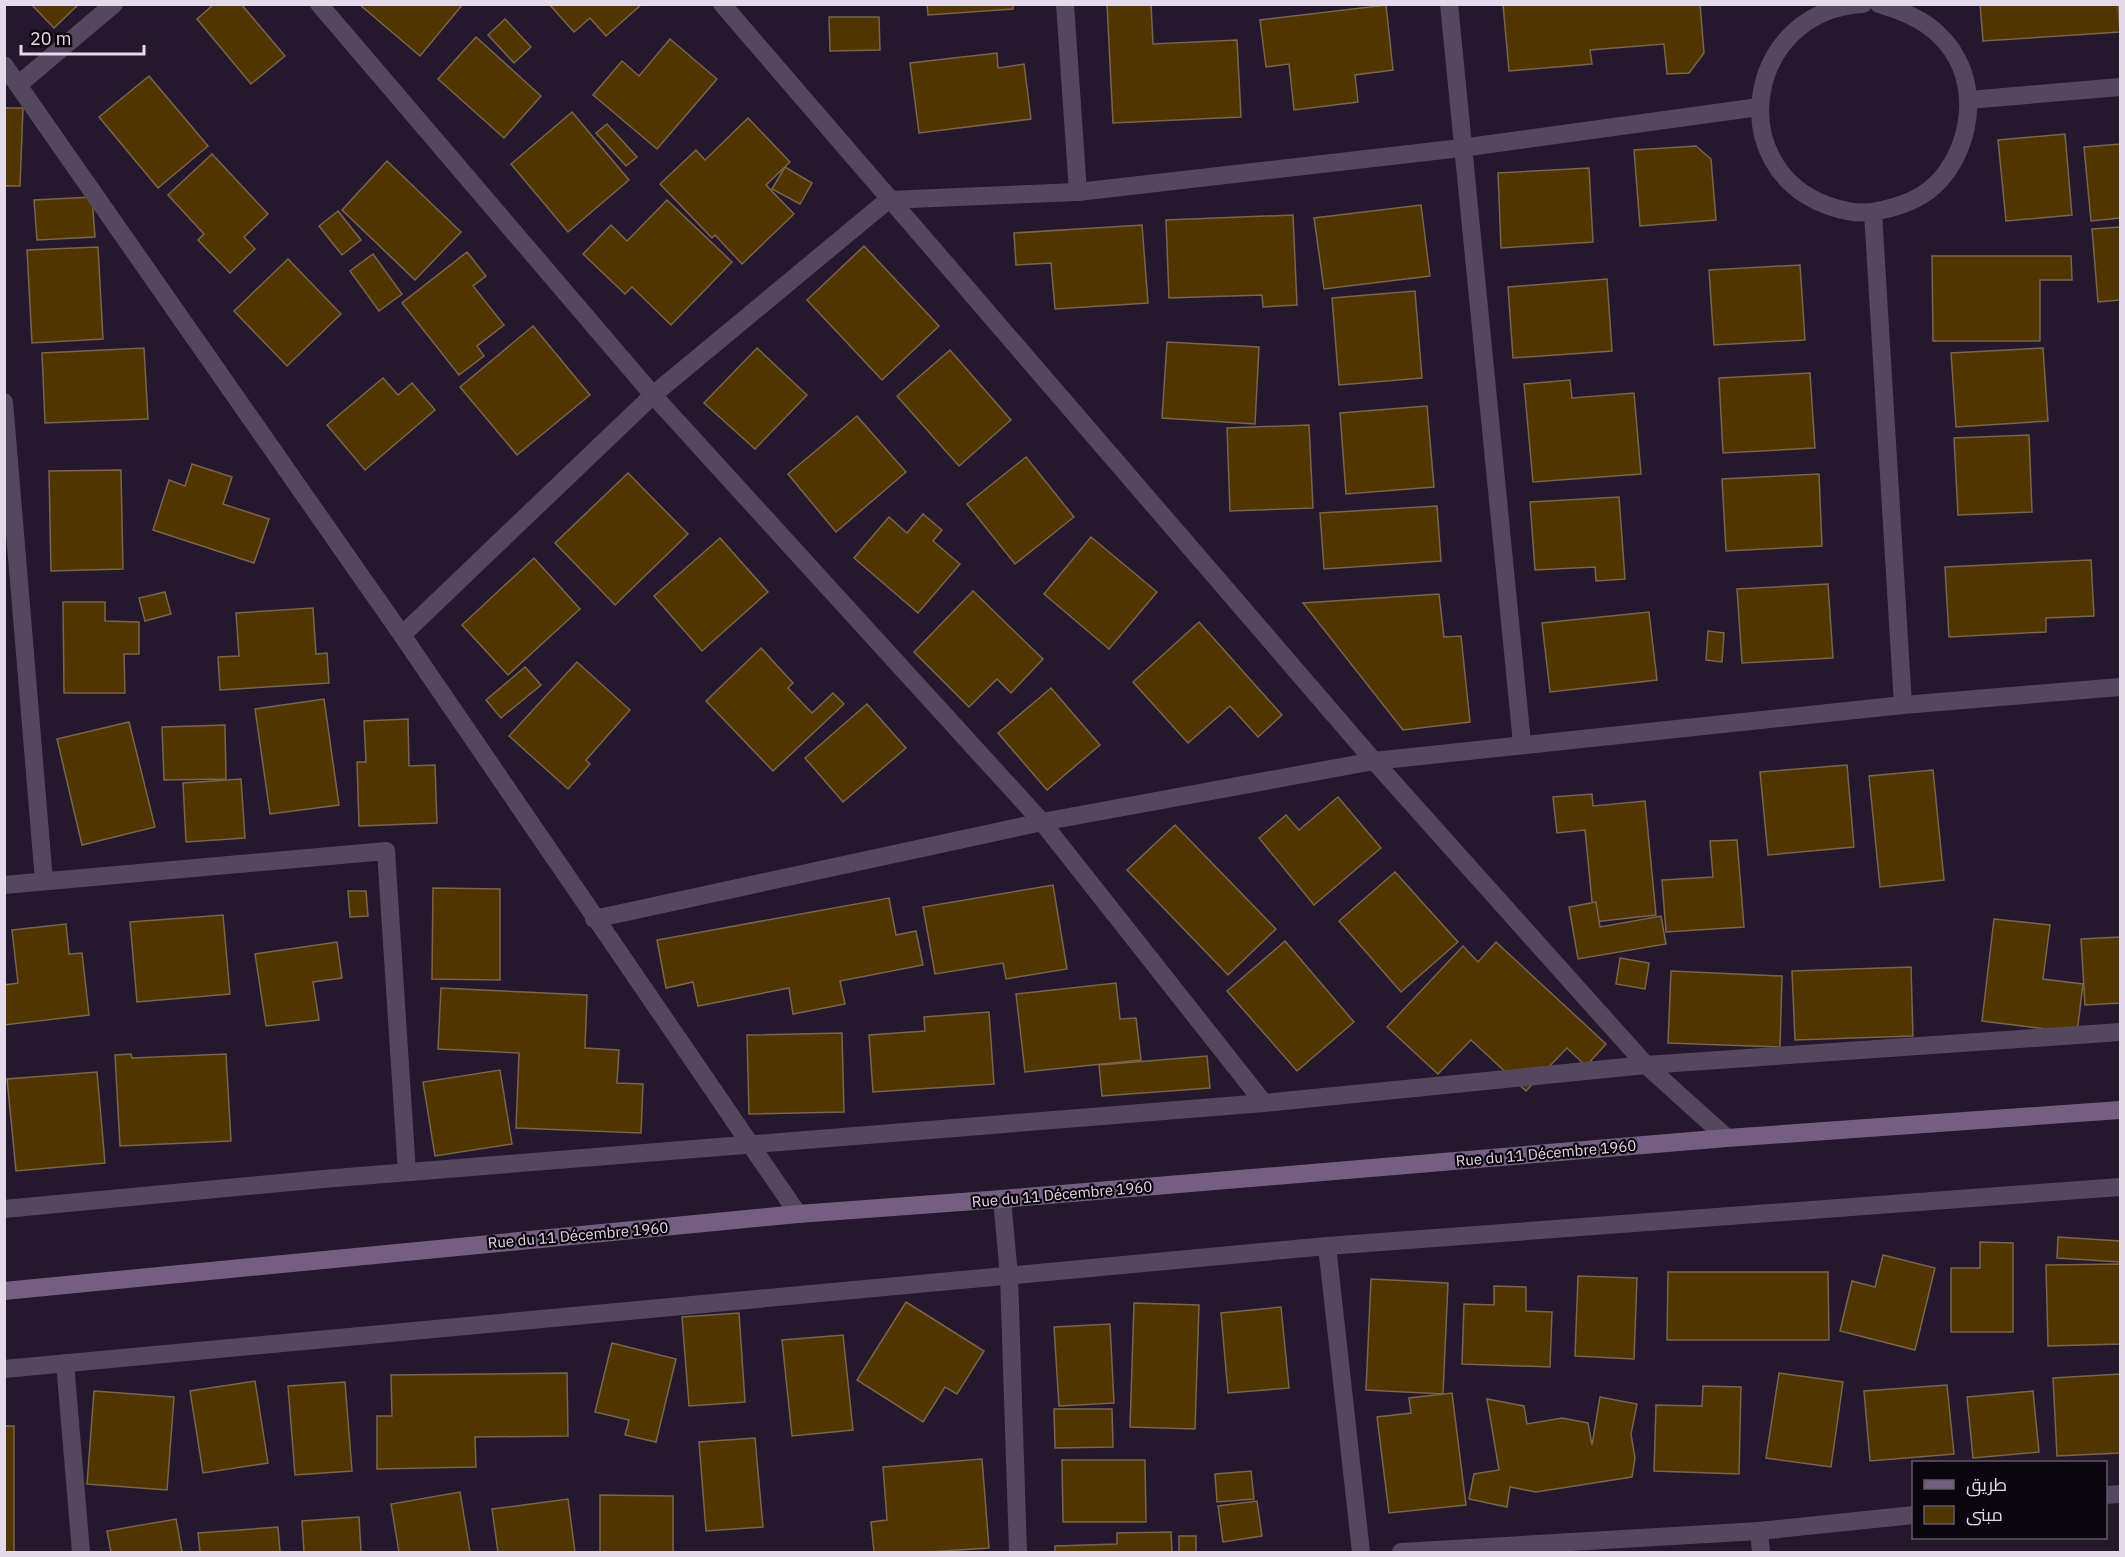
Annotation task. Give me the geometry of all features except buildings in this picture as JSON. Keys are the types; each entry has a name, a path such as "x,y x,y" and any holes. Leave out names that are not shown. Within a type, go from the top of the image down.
{"main road":[{"name":"Rue du 11 Décembre 1960","path":"4,1291 798,1214 1002,1200 1727,1138 2121,1110"}],"street":[{"path":"18,85 114,4"},
{"path":"319,4 653,395 1042,822 1264,1103"},
{"path":"722,4 888,201 1374,761 1646,1065 1727,1138"},
{"path":"1065,4 1078,192"},
{"path":"1449,4 1461,148 1522,743"},
{"path":"1863,4 1841,5 1809,19 1782,42 1765,72 1760,107 1763,136 1774,162 1792,184 1825,205 1844,211 1873,213 1905,205 1933,188 1954,163 1967,133 1969,100 1960,65 1940,35 1911,14 1879,4"},
{"path":"4,65 402,634 594,919 798,1214"},
{"path":"1969,100 2121,87"},
{"path":"402,634 653,395 888,201 1078,192 1461,148 1760,107"},
{"path":"1873,213 1903,705"},
{"path":"4,402 44,881"},
{"path":"594,919 1042,822 1374,761 1522,743 1903,705 2121,687"},
{"path":"4,885 386,851 407,1172"},
{"path":"4,1209 407,1172 1264,1103 1646,1065 2121,1032"},
{"path":"4,1369 1327,1246 2121,1187"},
{"path":"1002,1200 1009,1276 1018,1552"},
{"path":"1327,1246 1361,1552"},
{"path":"65,1363 81,1552"},
{"path":"1401,1552 1759,1532 1912,1515"},
{"path":"1759,1532 1761,1552"}]}
